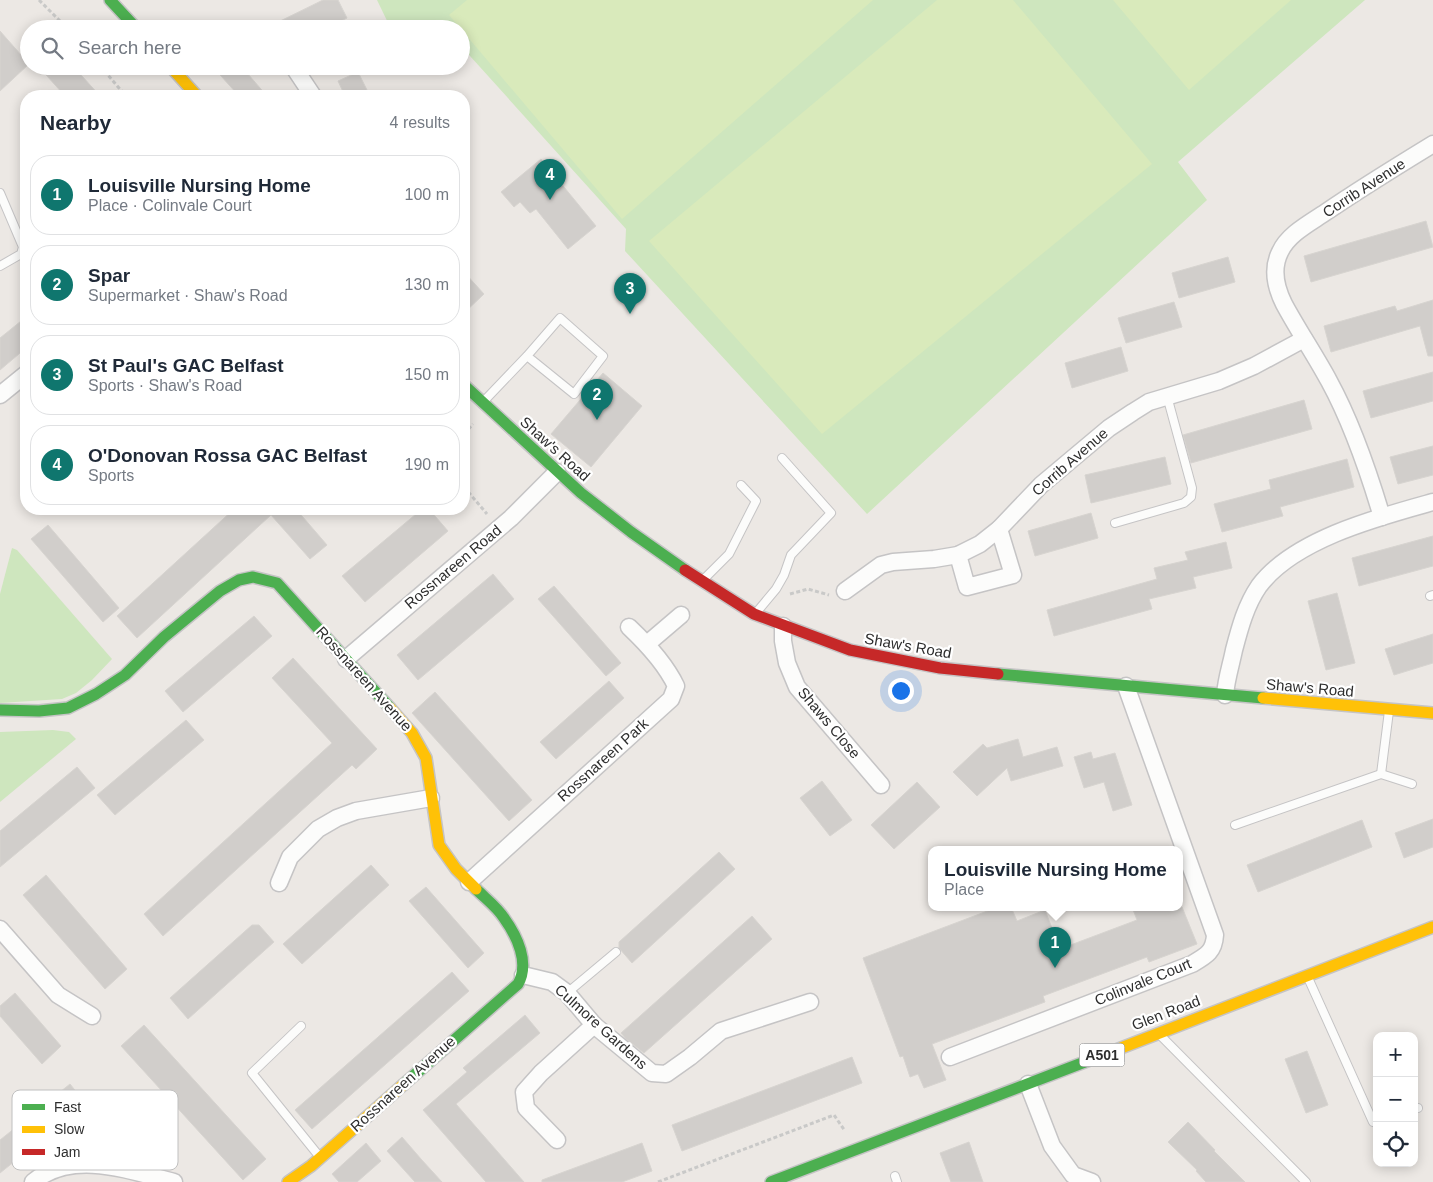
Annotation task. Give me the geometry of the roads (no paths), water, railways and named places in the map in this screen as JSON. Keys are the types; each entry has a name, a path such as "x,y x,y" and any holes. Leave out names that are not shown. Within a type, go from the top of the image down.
{"street":[{"path":"110,0 128,20"},
{"path":"178,75 192,90"},
{"path":"299,75 309,90"},
{"name":"Corrib Avenue","path":"1382,517 1357,444 1343,410 1329,381 1278,292 1275,279 1276,265 1280,252 1288,240 1297,232 1338,204 1432,150"},
{"name":"Corrib Avenue","path":"845,591 881,566 893,562 958,555 980,544 999,530 1041,485 1109,428 1149,402 1219,381 1254,366 1304,339"},
{"path":"0,395 20,379"},
{"name":"Shaw's Road","path":"470,390 581,493 631,532 702,582 754,614 850,650 940,668 1433,713"},
{"name":"Rossnareen Road","path":"346,659 499,528 557,472"},
{"path":"1225,695 1226,682 1246,608 1260,585 1278,567 1303,550 1345,529 1433,502"},
{"path":"958,555 967,587 1013,575 999,530"},
{"name":"Rossnareen Avenue","path":"0,710 38,711 68,708 96,694 125,675 164,637 220,591 240,580 253,577 277,583 412,733 426,758 440,845 456,868 504,917 518,941 523,975 518,984 321,1157 288,1182"},
{"path":"647,644 681,614"},
{"name":"Shaws Close","path":"783,626 783,641 787,663 797,687 881,784"},
{"name":"Rossnareen Park","path":"469,882 671,699 676,686 671,675 647,644 629,627"},
{"name":"Colinvale Court","path":"950,1057 1192,964 1210,952 1214,944 1215,935 1126,686"},
{"path":"279,884 290,857 318,830 337,818 356,811 431,798"},
{"name":"Glen Road","path":"771,1182 1433,927"},
{"path":"0,929 58,995 92,1016"},
{"name":"Culmore Gardens","path":"523,975 552,982 567,993 575,1000 594,1025 652,1073 666,1074 721,1031 810,1002"},
{"path":"556,1140 526,1108 524,1092 540,1073 594,1025"},
{"path":"1028,1084 1052,1146 1070,1178 1092,1182"},
{"path":"34,1182 38,1178 56,1170"},
{"path":"127,1170 174,1182"}],"lane":[{"path":"0,193 20,240"},
{"path":"0,266 20,255"},
{"path":"483,402 560,318 603,356 574,394 527,356"},
{"path":"1115,523 1184,503 1191,497 1192,488 1167,396"},
{"path":"754,614 776,589 784,575 791,554 831,513 782,458"},
{"path":"702,582 729,554 756,501 741,486"},
{"path":"1382,774 1389,710"},
{"path":"1235,825 1382,774 1412,784"},
{"path":"567,993 616,952"},
{"path":"1307,975 1373,1122"},
{"path":"301,1026 252,1073 321,1157"},
{"path":"1158,1033 1306,1182"}],"place":[{"name":"O'Donovan Rossa GAC Belfast","path":"550,200"},
{"name":"St Paul's GAC Belfast","path":"630,314"},
{"name":"Spar","path":"597,420"},
{"name":"Louisville Nursing Home","path":"1055,968"}]}
